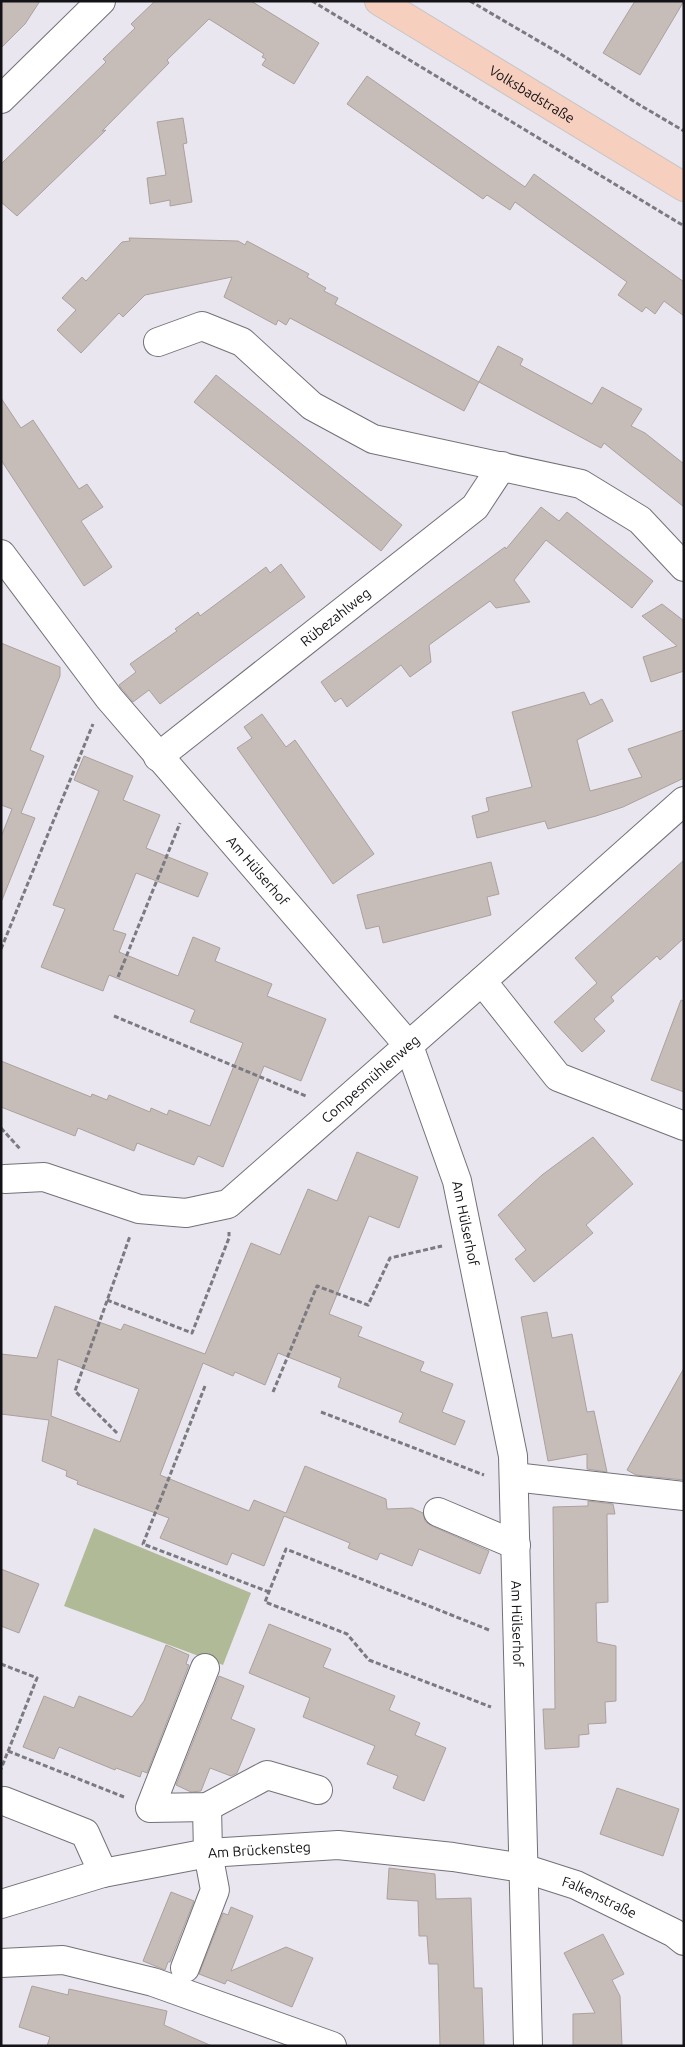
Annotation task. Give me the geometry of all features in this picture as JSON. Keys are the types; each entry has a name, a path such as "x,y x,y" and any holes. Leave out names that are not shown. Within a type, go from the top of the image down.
{"main road":[{"name":"Volksbadstraße","path":"379,1 684,187"}],"street":[{"path":"1,99 101,1"},
{"path":"158,342 202,326 242,342 312,406 373,439 580,484 640,520 684,567"},
{"name":"Rübezahlweg","path":"158,757 475,507 502,466"},
{"name":"Am Hülserhof","path":"1,554 109,698 409,1046 457,1181 513,1456 528,2046"},
{"name":"Compesmühlenweg","path":"5,1179 44,1177 139,1209 186,1213 228,1204 684,801"},
{"path":"482,981 558,1077 684,1126"},
{"path":"514,1482 684,1496"},
{"path":"438,1512 516,1545"},
{"path":"204,1668 150,1808 207,1807 267,1775 318,1790"},
{"path":"4,1801 85,1833 103,1873"},
{"path":"184,1968 215,1890 208,1854 207,1807"},
{"name":"Am Brückensteg","path":"1,1904 103,1873 208,1854 338,1845 453,1857 523,1868"},
{"name":"Falkenstraße","path":"523,1868 576,1886 680,1933"},
{"path":"1,1963 63,1960 144,1980 332,2046"}],"path":[{"path":"312,1 684,226"},
{"path":"470,1 684,131"},
{"path":"1,949 98,712 109,698"},
{"path":"118,977 191,795"},
{"path":"114,1016 337,1109"},
{"path":"107,1300 192,1333 230,1238 228,1204"},
{"path":"117,1433 75,1391 139,1209"},
{"path":"273,1392 317,1286 368,1305 390,1258 469,1239"},
{"path":"205,1386 143,1544 269,1592"},
{"path":"321,1412 514,1482"},
{"path":"518,1642 286,1549 265,1602 347,1634 369,1660 519,1718"},
{"path":"1,1664 37,1678 1,1769"},
{"path":"8,1751 150,1808"}],"green space":[{"path":"94,1528 251,1593 223,1665 64,1606"}],"building":[{"path":"1,1 40,1 25,24 1,48"},
{"path":"155,1 251,1 319,43 294,84 262,65 266,59 262,57 264,54 209,19 167,60 169,63 102,131 106,130 17,216 1,202 1,164 106,62 103,59 135,28 131,24"},
{"path":"635,1 684,1 640,75 603,53"},
{"path":"367,76 525,187 534,174 684,282 684,316 664,301 655,314 646,307 642,312 618,295 627,282 515,202 510,210 487,195 483,199 347,104"},
{"path":"183,118 187,143 183,144 192,202 170,206 170,200 150,204 147,178 166,175 157,122"},
{"path":"129,238 238,241 245,245 247,241 309,274 307,277 326,288 324,291 338,298 335,304 479,382 464,411 290,318 286,325 278,320 276,325 224,297 232,277 145,295 123,317 119,313 81,353 57,330 76,310 62,298 82,277 86,281 122,242 130,241"},
{"path":"498,346 523,359 520,365 592,404 602,387 642,409 631,426 645,433 684,464 684,507 604,443 601,448 479,382"},
{"path":"216,375 402,525 381,551 194,402"},
{"path":"1,398 21,428 33,420 79,489 87,484 103,507 81,521 112,567 84,586 1,460"},
{"path":"541,507 559,521 567,512 653,581 632,608 546,540 514,580 530,602 496,608 490,601 429,645 431,662 410,677 401,665 347,707 341,698 335,702 321,682 505,547 506,549"},
{"path":"281,564 305,597 160,704 149,690 133,702 121,688 119,685 136,672 130,664 177,631 175,629 198,612 200,616 266,567 270,573"},
{"path":"662,604 684,621 684,671 651,682 643,657 677,646 642,616"},
{"path":"1,643 60,667 60,676 30,750 44,756 21,813 35,818 2,900 1,837 12,809 1,805"},
{"path":"584,692 590,705 602,699 613,721 577,740 590,791 642,777 628,749 684,730 684,778 623,807 596,816 548,829 545,821 477,838 472,816 489,811 486,798 532,787 512,712"},
{"path":"262,714 286,747 295,740 374,854 333,884 237,748 252,738 244,727"},
{"path":"84,756 133,776 123,800 160,815 146,848 208,873 198,897 136,873 113,930 126,934 119,952 178,976 193,937 220,948 215,961 272,984 267,996 326,1019 301,1081 264,1066 223,1167 198,1156 194,1165 137,1143 134,1151 78,1128 75,1136 1,1107 1,1061 91,1097 92,1094 107,1100 109,1095 150,1112 151,1108 167,1115 169,1110 210,1126 243,1043 190,1022 195,1010 109,975 103,991 41,967 65,909 53,905 99,791 74,780"},
{"path":"684,860 684,938 660,960 657,956 611,997 614,1001 594,1019 605,1031 582,1052 554,1022 597,983 575,958"},
{"path":"491,862 499,894 487,897 491,915 383,943 379,926 366,929 357,895"},
{"path":"681,1000 684,1001 684,1092 651,1080"},
{"path":"593,1137 633,1184 586,1225 593,1233 534,1282 515,1259 526,1250 498,1215 542,1175"},
{"path":"357,1152 418,1177 399,1228 369,1216 329,1314 362,1327 358,1336 424,1362 420,1371 453,1384 442,1412 465,1421 455,1445 399,1422 403,1413 338,1387 341,1378 278,1353 265,1385 235,1372 233,1376 203,1363 160,1475 249,1511 254,1500 286,1513 305,1466 386,1499 387,1509 412,1508 423,1513 425,1521 432,1526 489,1551 480,1574 419,1549 412,1566 380,1553 377,1560 348,1548 350,1543 284,1516 264,1566 232,1553 227,1565 160,1538 169,1518 77,1484 78,1481 66,1476 67,1471 42,1461 49,1420 1,1414 1,1354 37,1358 55,1306 121,1330 124,1324 205,1354 251,1243 280,1255 308,1189 337,1201","holes":["58,1359 139,1389 120,1442 51,1416"]},
{"path":"547,1312 552,1338 572,1334 587,1412 594,1411 607,1472 587,1469 587,1454 548,1461 521,1317"},
{"path":"684,1368 684,1480 636,1475 627,1470"},
{"path":"588,1501 613,1504 615,1514 607,1514 608,1602 596,1603 597,1642 616,1646 616,1701 605,1702 606,1723 588,1724 589,1734 579,1735 579,1747 545,1749 543,1709 555,1709 553,1507 588,1506"},
{"path":"1,1569 39,1584 19,1633 1,1626"},
{"path":"269,1624 331,1649 323,1667 395,1696 389,1710 420,1723 415,1735 446,1748 424,1801 393,1788 398,1776 367,1764 375,1746 303,1717 310,1698 249,1673"},
{"path":"166,1645 189,1655 186,1664 189,1665 147,1773 142,1771 140,1777 116,1768 115,1770 59,1747 54,1759 23,1747 44,1696 74,1708 79,1696 132,1717 144,1701"},
{"path":"219,1676 244,1686 231,1719 255,1729 237,1773 231,1776 210,1768 201,1791 191,1792 176,1785"},
{"path":"617,1788 679,1809 663,1856 600,1834"},
{"path":"389,1868 435,1874 436,1899 471,1898 474,1988 482,1988 484,2046 440,2046 438,1964 429,1964 427,1936 419,1936 418,1901 387,1899"},
{"path":"171,1892 194,1901 170,1962 168,1962 165,1970 143,1961"},
{"path":"231,1907 253,1916 231,1971 286,1947 313,1958 292,2007 227,1980 225,1984 199,1974 223,1913 228,1915"},
{"path":"603,1934 624,1974 612,1980 620,1996 622,2046 573,2046 573,2014 595,2013 564,1953"},
{"path":"32,1986 68,1995 69,1989 167,2011 164,2025 212,2046 47,2046 50,2037 19,2027"}]}
